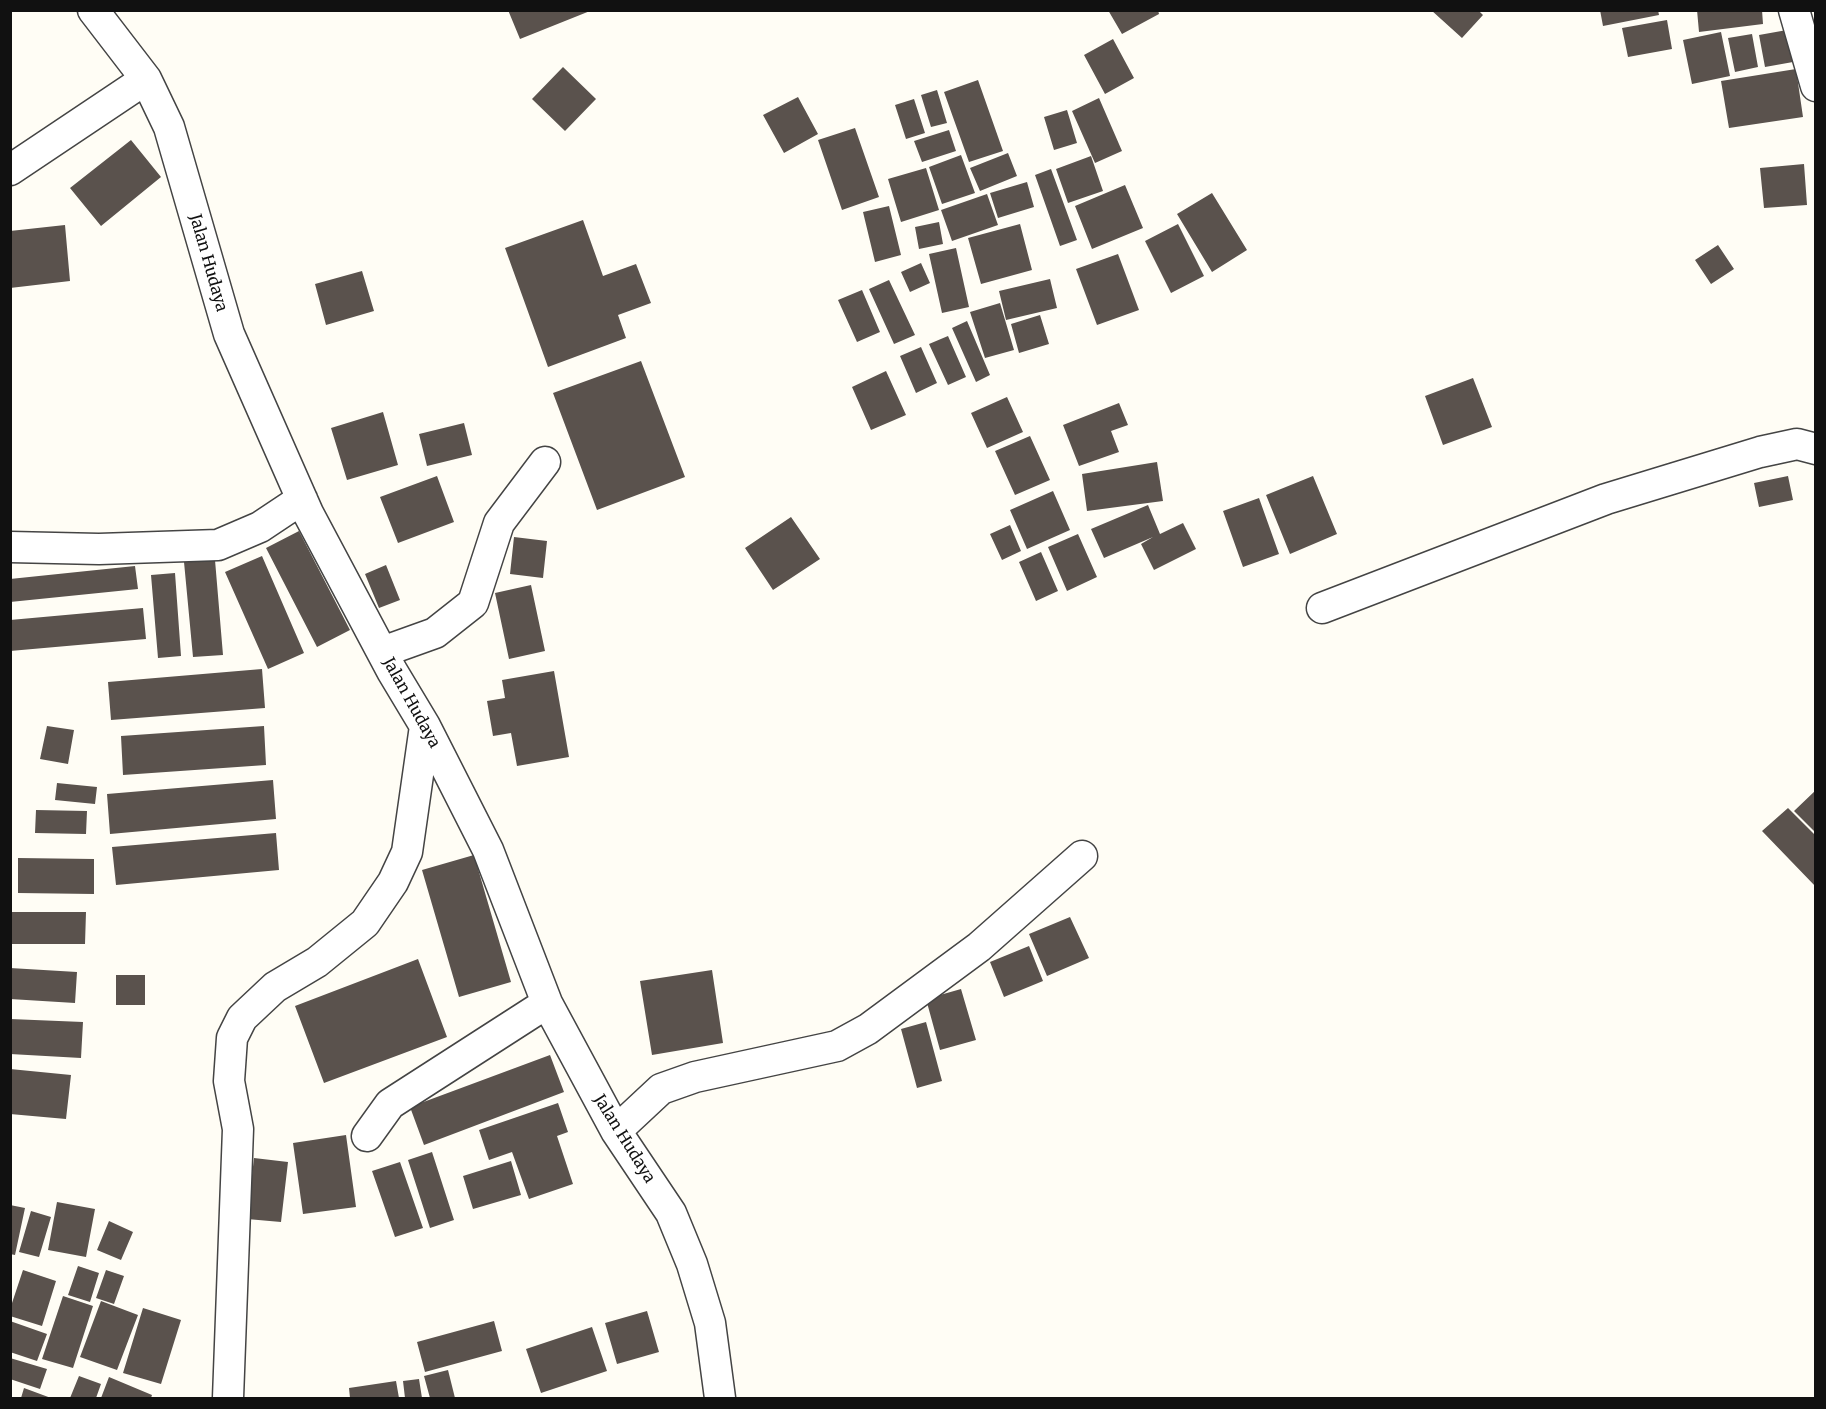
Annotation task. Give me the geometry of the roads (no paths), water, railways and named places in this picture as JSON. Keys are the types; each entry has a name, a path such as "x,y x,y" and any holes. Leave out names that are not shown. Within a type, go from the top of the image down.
{"street":[{"name":"Jalan Hudaya","path":"93,10 146,79 169,127 229,334 302,499 488,850 547,1003 616,1131 671,1213 692,1264 710,1323 720,1398"},
{"path":"1794,10 1815,86"},
{"path":"10,170 146,79"},
{"path":"1322,608 1606,499 1760,452 1797,444 1815,449"},
{"path":"382,652 435,633 474,603 499,523 545,462"},
{"path":"10,547 99,549 218,545 260,526 302,499"},
{"path":"228,1398 238,1129 229,1081 232,1038 242,1018 275,987 317,962 365,923 393,882 407,852 424,726"},
{"path":"616,1131 662,1089 695,1077 837,1046 868,1029 979,947 1082,856"},
{"path":"367,1136 390,1104 547,1003"}]}
